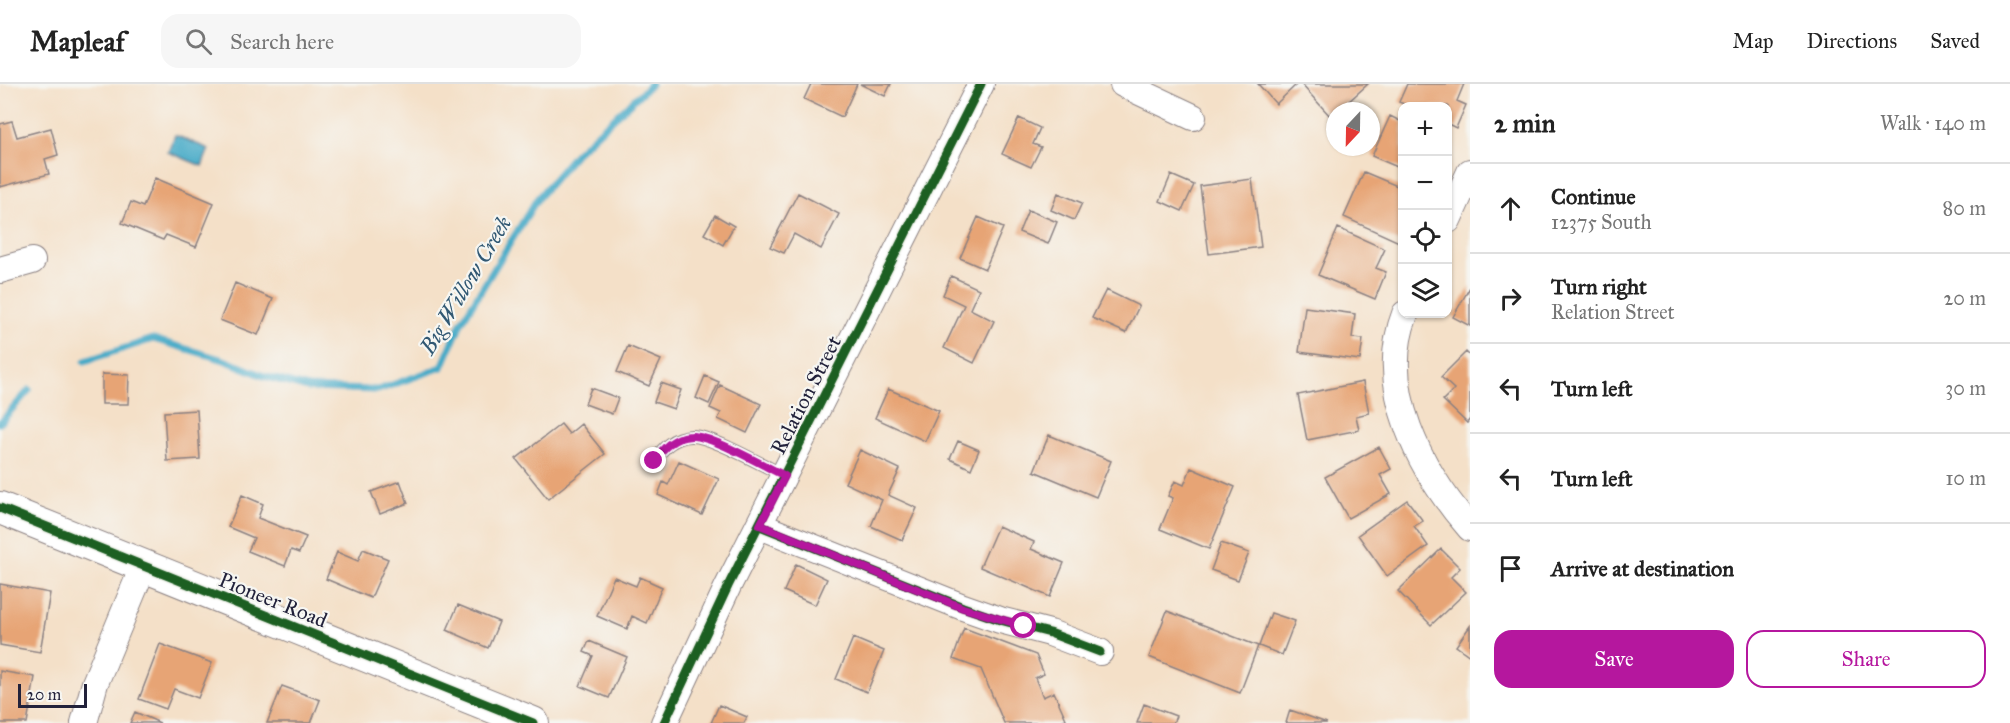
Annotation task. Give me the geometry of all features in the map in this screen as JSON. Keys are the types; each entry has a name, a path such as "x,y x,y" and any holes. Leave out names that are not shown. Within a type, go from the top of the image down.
{"street":[{"name":"Relation Street","path":"664,723 729,586 981,84"},
{"path":"1123,84 1192,117"},
{"path":"1456,218 1470,172"},
{"path":"0,270 32,261"},
{"path":"1404,318 1397,351 1401,409 1418,450 1438,485 1470,528"},
{"name":"Pioneer Road","path":"0,508 533,723"},
{"path":"760,525 963,608 1050,633 1100,652"},
{"path":"84,723 95,683 142,567"}],"lane":[{"path":"654,461 674,439 692,435 710,440 785,476"}],"water":[{"path":"175,135 209,149 202,166 168,152"}],"building":[{"path":"811,84 857,84 842,117 804,99"},
{"path":"860,84 891,84 885,96"},
{"path":"1258,84 1297,84 1276,104"},
{"path":"1301,84 1368,84 1348,102 1326,102 1326,112"},
{"path":"1407,84 1464,84 1457,101 1466,105 1456,128 1452,126 1452,102 1399,102"},
{"path":"1390,116 1398,120 1398,167 1372,156 1380,156 1380,138"},
{"path":"1019,118 1040,128 1033,144 1041,147 1031,167 1002,154"},
{"path":"12,121 17,137 51,128 58,155 45,159 49,174 0,187 0,124"},
{"path":"1364,172 1398,186 1398,242 1344,217"},
{"path":"1171,175 1194,185 1182,211 1160,201"},
{"path":"155,178 214,203 196,247 166,235 163,240 122,223 131,202 143,207"},
{"path":"1252,179 1261,247 1209,254 1200,186"},
{"path":"798,193 839,214 821,249 794,234 784,253 770,247"},
{"path":"1058,193 1082,203 1074,220 1051,210"},
{"path":"1028,210 1057,222 1048,244 1019,232"},
{"path":"715,215 734,226 723,245 704,234"},
{"path":"978,217 1003,228 985,269 960,258"},
{"path":"1338,228 1385,249 1376,268 1386,272 1375,299 1318,275"},
{"path":"951,276 979,289 970,309 994,321 974,363 944,348 964,305 943,295"},
{"path":"235,283 273,299 258,335 220,320"},
{"path":"1470,287 1470,326 1453,317"},
{"path":"1106,290 1139,306 1126,333 1092,318"},
{"path":"1305,307 1355,314 1352,338 1363,339 1360,360 1299,352"},
{"path":"628,346 661,360 649,386 617,372"},
{"path":"1466,352 1470,356 1470,419 1467,423 1443,400 1454,389 1441,377"},
{"path":"102,374 129,375 128,404 102,404"},
{"path":"705,376 719,382 709,404 696,398"},
{"path":"1363,382 1369,413 1356,416 1359,430 1307,440 1298,395"},
{"path":"661,383 681,390 674,409 654,402"},
{"path":"720,385 761,404 747,433 718,419 721,413 710,408"},
{"path":"591,388 618,398 612,414 585,404"},
{"path":"888,389 939,411 925,441 875,418"},
{"path":"197,410 200,459 167,461 164,412"},
{"path":"561,424 569,434 581,424 605,454 548,499 516,459"},
{"path":"1049,435 1111,461 1096,497 1034,471"},
{"path":"958,441 979,450 971,469 950,459"},
{"path":"1379,447 1391,469 1380,475 1391,494 1348,518 1325,477"},
{"path":"860,450 900,469 888,495 917,508 902,540 871,526 882,500 845,483"},
{"path":"679,461 719,479 702,515 658,495 663,482 668,485"},
{"path":"1191,468 1235,487 1209,549 1160,529 1173,498 1168,496 1175,481 1184,485"},
{"path":"400,481 408,503 380,514 371,492"},
{"path":"242,495 263,504 258,518 306,537 299,553 291,550 285,566 248,551 254,538 228,527"},
{"path":"1407,500 1423,521 1414,526 1428,546 1387,576 1358,535"},
{"path":"998,526 1034,542 1031,549 1064,563 1050,597 980,567"},
{"path":"1221,543 1249,553 1238,580 1211,570"},
{"path":"363,549 388,559 371,598 326,579 337,552 358,561"},
{"path":"1441,549 1460,568 1451,577 1466,592 1431,625 1398,591"},
{"path":"796,564 827,579 815,605 784,591"},
{"path":"614,577 636,586 640,577 662,587 647,623 632,616 627,629 597,616"},
{"path":"0,584 50,593 40,652 0,645"},
{"path":"458,605 499,622 488,648 447,630"},
{"path":"1167,611 1258,646 1240,693 1149,657"},
{"path":"1271,613 1295,621 1282,655 1259,646"},
{"path":"1470,626 1470,656 1456,646"},
{"path":"964,628 1036,655 1044,674 1035,678 1043,697 1054,692 1066,719 1057,723 1004,723 981,669 953,659"},
{"path":"853,638 884,651 867,692 836,679"},
{"path":"589,641 627,657 609,698 580,686 593,656 584,652"},
{"path":"160,644 212,663 198,698 174,689 166,709 139,699"},
{"path":"0,671 35,677 27,723 0,723"},
{"path":"282,686 320,700 311,723 267,723"},
{"path":"1144,704 1176,716 1173,723 1137,723"},
{"path":"719,705 747,717 744,723 711,723"},
{"path":"1290,710 1327,723 1286,723"},
{"path":"135,712 160,723 130,723"}],"waterway":[{"name":"Big Willow Creek","path":"85,361 153,339 224,360 264,376 308,388 378,390 442,367 461,323 537,199 576,153 651,84"},
{"name":"Big Willow Creek","path":"0,423 29,390"}],"cycle path":[{"path":"664,723 728,586 981,84"},
{"path":"0,508 533,723"},
{"path":"760,526 963,607 1000,620 1050,633 1100,652"}],"route":[{"path":"654,461 674,439 692,435 710,440 785,476 760,525 963,608 1024,626"}]}
